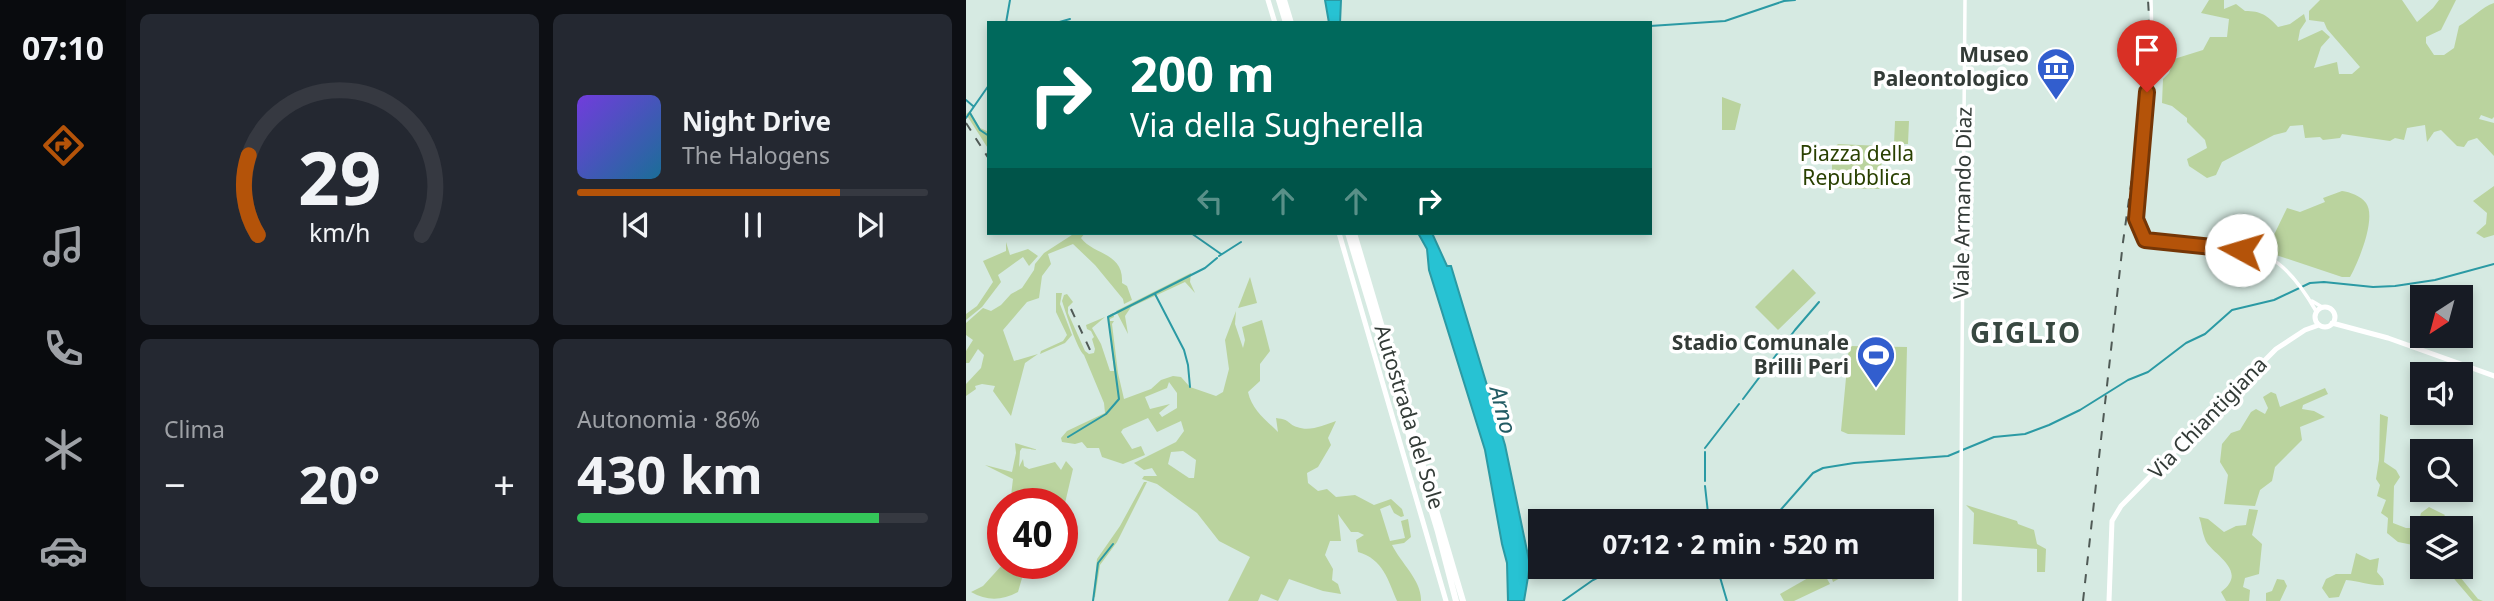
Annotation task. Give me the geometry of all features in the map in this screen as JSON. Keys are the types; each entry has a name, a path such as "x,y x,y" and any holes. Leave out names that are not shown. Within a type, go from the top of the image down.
{"highway":[{"path":"1282,0 1287,21"},
{"name":"Autostrada del Sole","path":"1349,235 1438,532 1456,601"},
{"name":"Autostrada del Sole","path":"1355,235 1462,601"}],"main road":[{"path":"1268,0 1274,21"},
{"path":"1340,235 1446,601"},
{"path":"2319,309 2315,319 2319,325"},
{"name":"Via Chiantigiana","path":"2319,309 2330,309 2333,320"},
{"name":"Via Chiantigiana","path":"2305,330 2315,319"},
{"name":"Via Chiantigiana","path":"2109,601 2112,521 2116,512 2276,349 2305,330 2319,325 2325,327 2333,320"},
{"name":"Via Chiantigiana","path":"2333,320 2494,376"}],"street":[{"name":"Viale Armando Diaz","path":"1960,601 1965,0"},
{"path":"2151,0 2152,40 2136,211 2139,228 2145,240 2241,250 2270,258 2281,266 2319,309"}],"green space":[{"path":"2209,0 2224,0 2224,9 2236,4 2245,11 2260,13 2278,27 2290,24 2304,14 2306,21 2300,30 2298,41 2322,30 2330,37 2321,47 2314,68 2337,62 2339,74 2352,74 2360,67 2324,22 2309,20 2309,11 2320,0 2402,0 2417,22 2439,0 2456,0 2441,30 2426,37 2426,43 2434,55 2444,55 2454,48 2459,26 2494,3 2494,117 2492,119 2481,115 2479,119 2494,123 2494,156 2477,138 2468,141 2464,147 2457,146 2441,130 2434,132 2427,142 2425,125 2407,128 2404,140 2395,138 2390,141 2342,134 2340,138 2323,140 2320,137 2305,138 2303,125 2290,126 2286,132 2274,135 2222,162 2216,175 2207,178 2189,166 2187,159 2207,148 2205,140 2187,122 2187,118 2172,106 2162,103 2163,79 2169,73 2174,59 2203,50 2210,37 2227,37 2229,19 2201,13"},
{"path":"1722,97 1741,104 1735,130 1722,130"},
{"path":"970,111 980,128 987,131 987,147 966,114"},
{"path":"1895,121 1909,121 1908,144 1894,144"},
{"name":"Piazza della Repubblica","path":"1838,144 1881,146 1882,187 1832,188 1832,150"},
{"path":"2494,186 2494,235 2484,238 2476,233 2486,224 2487,213 2473,201"},
{"path":"2342,191 2361,198 2369,210 2365,240 2350,277 2342,277 2273,254 2277,242 2272,239 2287,208 2300,212 2325,202 2323,198"},
{"path":"1072,235 1083,235 1081,238 1086,244 1107,255 1118,265 1122,283 1127,286 1132,300 1124,304 1123,299 1095,265 1073,244 1048,254 1051,264 1042,276 1039,298 1027,302 1003,330 1014,361 1038,354 1025,363 1011,416 993,391 995,386 975,386 976,389 966,396 966,384 981,368 984,355 978,349 969,363 966,363 966,351 973,340 966,335 966,323 983,308 991,311 1022,288 1044,253"},
{"path":"1006,242 1010,255 1028,249 1038,256 1029,266 1023,257 998,275 1001,282 982,307 966,320 966,314 977,306 993,282 983,261 1006,251"},
{"path":"1793,269 1816,293 1778,330 1755,307"},
{"path":"1191,273 1190,282 1195,293 1185,282 1131,307 1125,316 1128,334 1116,311"},
{"path":"1250,277 1257,303 1238,308"},
{"path":"1056,293 1062,293 1060,304 1072,335 1065,343 1040,354 1041,351 1063,341 1067,335 1056,312"},
{"path":"1067,294 1073,302 1068,307 1068,313 1085,351 1089,354 1094,353 1094,337 1086,325 1105,317 1092,328 1101,344 1110,371 1114,371 1108,316 1113,313 1114,317 1110,321 1114,321 1112,324 1118,373 1124,399 1151,389 1161,380 1173,376 1181,377 1190,387 1216,396 1223,392 1229,369 1225,340 1236,311 1235,324 1243,348 1245,340 1242,327 1262,320 1270,351 1260,364 1260,381 1248,392 1253,404 1278,432 1276,418 1307,429 1336,421 1328,438 1331,445 1318,467 1307,473 1308,483 1318,491 1327,489 1336,497 1355,495 1374,505 1391,499 1402,509 1404,516 1401,517 1394,513 1390,505 1380,509 1390,541 1405,538 1401,521 1408,519 1411,537 1404,543 1392,545 1415,579 1421,601 1397,601 1379,565 1358,552 1356,540 1364,535 1351,532 1338,514 1341,541 1330,541 1325,555 1333,569 1332,580 1338,584 1341,594 1323,591 1289,579 1278,601 1261,594 1258,601 1228,601 1250,557 1219,541 1197,513 1157,484 1142,479 1144,476 1157,476 1152,468 1144,470 1134,463 1176,442 1184,431 1181,421 1157,432 1148,418 1123,429 1121,432 1132,449 1141,446 1145,455 1123,464 1102,457 1099,448 1087,448 1082,442 1062,442 1061,438 1067,431 1105,413 1104,403 1069,322 1062,301","holes":["1169,382 1177,393 1177,408 1162,417 1159,413 1170,404 1150,409 1145,397 1167,388","1183,451 1196,460 1194,478 1189,478 1168,464 1171,452"]},
{"name":"Stadio Comunale Brilli Peri","path":"1849,346 1907,347 1905,435 1848,434 1841,431"},
{"path":"2325,388 2328,394 2303,405 2302,409 2325,417 2300,427 2302,440 2275,467 2272,481 2260,490 2255,506 2224,504 2228,475 2220,462 2222,444 2231,433 2240,430 2251,412 2256,409 2265,414 2268,408 2263,397 2271,392 2276,394 2280,407"},
{"path":"2380,414 2388,417 2384,462 2396,470 2400,477 2394,486 2393,523 2410,528 2410,544 2398,542 2387,533 2388,518 2381,513 2386,500 2377,496 2380,485 2376,479"},
{"path":"1015,443 1038,450 1022,448 1020,451 1019,467 1023,459 1024,466 1029,469 1055,462 1061,470 1066,461 1073,469 1069,488 1012,488 1013,479 985,465 1012,472"},
{"path":"1144,482 1147,482 1117,542 1100,565 1093,598 1097,559 1120,526"},
{"path":"1966,505 2017,521 2018,524 2034,530 2037,544 2046,549 2045,572 2037,572 2037,549 1973,544 1974,513"},
{"path":"2429,507 2444,516 2420,516"},
{"path":"2249,509 2258,510 2252,535 2262,544 2259,574 2245,578 2243,587 2250,590 2249,601 2226,601 2221,592 2229,584 2232,576 2230,569 2208,544 2199,517 2208,519 2224,532 2246,525"},
{"path":"2356,553 2370,560 2379,558 2377,572 2384,585 2346,580 2339,597 2329,598 2322,588 2326,579 2336,574 2351,574"},
{"path":"989,579 1022,579 1018,592 1006,597 994,599 971,592"},
{"path":"1806,579 1827,579 1830,584 1794,601 1784,601 1780,594"},
{"path":"2277,579 2284,580 2287,586 2280,601 2266,601 2266,593 2272,591"},
{"path":"2454,579 2462,579 2478,599 2483,601 2473,601"}],"water":[{"path":"1325,0 1341,0 1340,21 1329,21"},
{"path":"1419,235 1433,235 1447,266 1451,266 1505,445 1528,555 1524,601 1508,601 1507,563 1485,450 1429,270 1427,249"}],"waterway":[{"path":"1006,21 1010,0"},
{"path":"1652,26 1725,21 1784,1 1795,0"},
{"path":"1063,21 1070,19"},
{"path":"966,118 987,88"},
{"path":"966,100 973,106"},
{"path":"970,113 980,130 987,135"},
{"path":"1194,235 1221,254"},
{"path":"1219,256 1241,242"},
{"path":"1068,437 1106,414 1119,399 1108,317 1205,268 1217,258"},
{"path":"1781,509 1813,473 1823,468 1948,456 1994,437 2025,434 2049,425 2080,410 2128,380 2148,372 2186,343 2205,334 2232,310 2274,300 2310,283 2395,286 2435,280 2494,264"},
{"path":"1155,294 1184,350 1190,387"},
{"path":"1743,399 1819,302"},
{"path":"1705,448 1739,404"},
{"path":"1705,452 1705,481"},
{"path":"1705,486 1708,509"},
{"path":"1093,601 1098,563 1113,544"},
{"path":"1563,601 1595,579"},
{"path":"1721,579 1727,601"}],"railway":[{"path":"2083,601 2123,242 2138,135 2149,17 2148,0"},
{"path":"966,123 987,156"},
{"path":"1071,309 1091,352"}],"place":[{"name":"Museo Paleontologico","path":"2056,101"},
{"name":"Stadio Comunale Brilli Peri","path":"1876,389"}],"district":[{"name":"GIGLIO","path":"2026,333"}],"route":[{"path":"2147,92 2136,219 2145,240 2241,250"}],"water label":[{"name":"Arno","path":"1503,410"}]}
